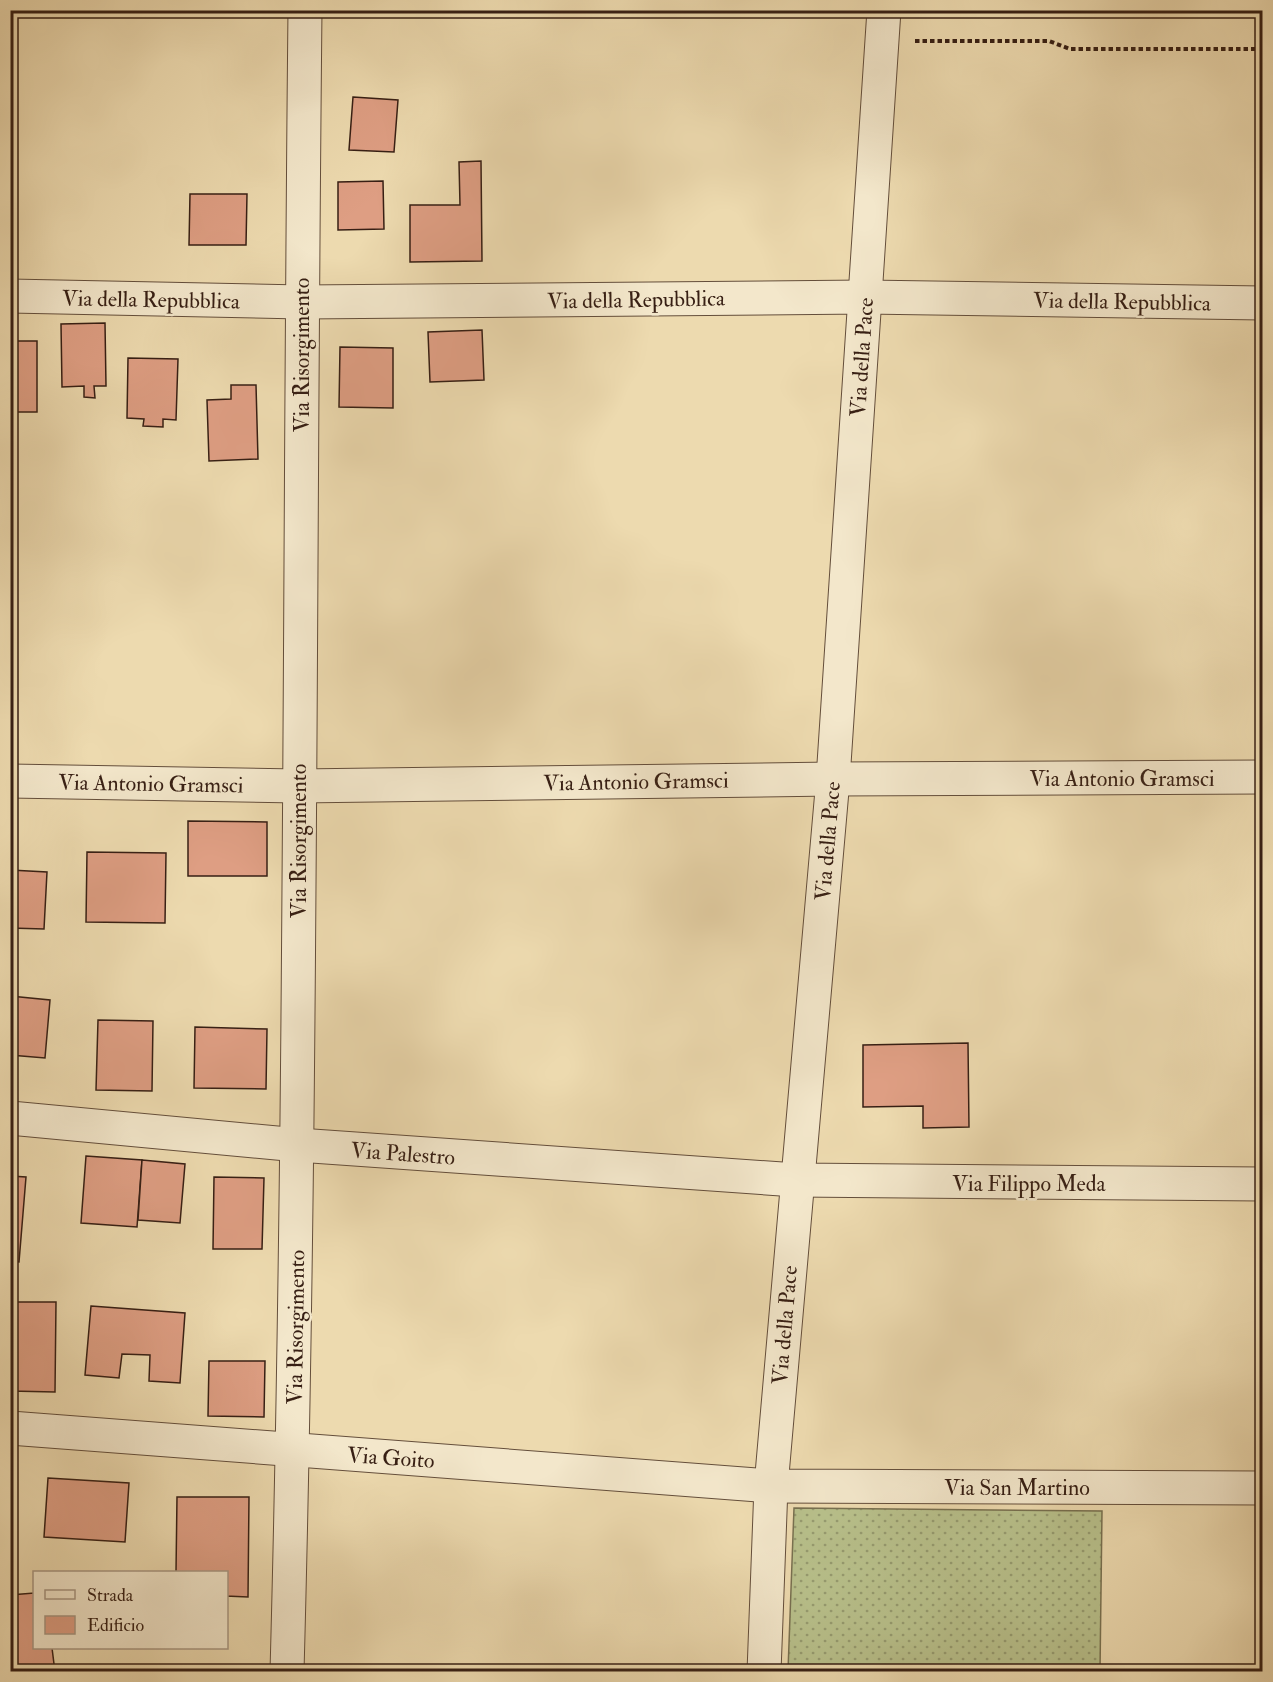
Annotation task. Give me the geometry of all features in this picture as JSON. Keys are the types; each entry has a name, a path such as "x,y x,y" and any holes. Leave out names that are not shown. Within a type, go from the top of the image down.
{"street":[{"name":"Via Risorgimento","path":"287,1671 298,1145 298,786 305,10"},
{"name":"Via della Pace","path":"764,1671 771,1486 796,1180 833,779 883,25"},
{"name":"Via della Repubblica","path":"10,296 302,302 865,297 1263,303"},
{"name":"Via Antonio Gramsci","path":"10,781 298,786 833,779 1263,777"},
{"name":"Via Palestro","path":"10,1118 298,1145 796,1180"},
{"name":"Via Filippo Meda","path":"796,1180 1263,1184"},
{"name":"Via Goito","path":"10,1428 771,1486"},
{"name":"Via San Martino","path":"771,1486 1263,1488"}],"path":[{"path":"883,25 1049,41 1070,49 1263,49"}],"green space":[{"path":"794,1508 1102,1511 1100,1671 788,1671"}],"building":[{"path":"353,97 398,100 394,152 349,150"},
{"path":"481,161 482,261 410,262 410,205 460,205 459,162"},
{"path":"383,181 384,229 338,230 338,182"},
{"path":"190,194 247,194 246,245 189,245"},
{"path":"105,323 106,386 94,386 95,398 84,397 84,386 62,387 61,324"},
{"path":"482,330 484,380 430,382 428,332"},
{"path":"10,341 37,341 37,412 10,412"},
{"path":"340,347 393,348 393,408 339,407"},
{"path":"128,358 178,359 176,420 163,419 163,427 143,426 144,419 127,418"},
{"path":"231,385 256,385 258,459 209,461 207,400 231,399"},
{"path":"188,821 267,822 267,876 188,876"},
{"path":"87,852 166,853 165,923 86,922"},
{"path":"10,870 47,872 44,929 10,928"},
{"path":"10,996 50,1000 45,1058 10,1055"},
{"path":"98,1020 153,1021 152,1091 96,1090"},
{"path":"195,1027 267,1029 266,1089 194,1088"},
{"path":"968,1043 969,1127 923,1128 923,1106 863,1107 863,1045"},
{"path":"86,1156 142,1160 137,1227 81,1223"},
{"path":"142,1160 185,1164 180,1223 138,1220"},
{"path":"10,1176 26,1177 19,1262 10,1261"},
{"path":"214,1177 264,1178 262,1249 213,1249"},
{"path":"10,1302 56,1302 55,1392 10,1391"},
{"path":"91,1306 185,1313 180,1383 149,1381 150,1355 122,1354 119,1378 85,1375"},
{"path":"209,1361 265,1361 264,1417 208,1416"},
{"path":"48,1478 129,1483 125,1542 44,1537"},
{"path":"177,1497 249,1497 248,1597 228,1596 228,1571 176,1571"},
{"path":"33,1593 33,1649 52,1649 55,1672 10,1672 10,1595"}]}
